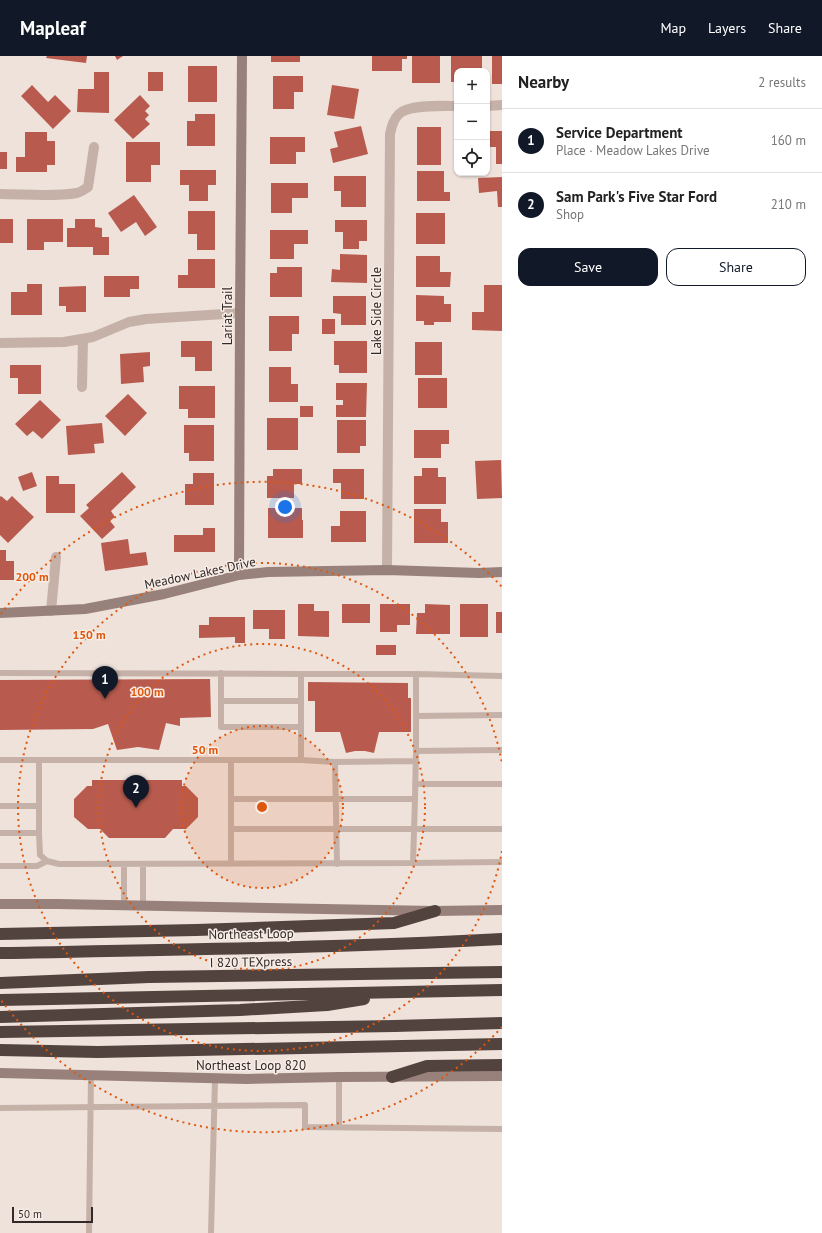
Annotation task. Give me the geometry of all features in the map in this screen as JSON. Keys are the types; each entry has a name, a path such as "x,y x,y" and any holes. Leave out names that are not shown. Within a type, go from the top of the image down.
{"highway":[{"path":"0,934 394,924 435,911"},
{"name":"Northeast Loop","path":"0,953 391,945 502,939"},
{"name":"I 820 TEXpress","path":"0,983 149,977 502,972"},
{"path":"0,1000 502,990"},
{"path":"0,1016 240,1010 311,1006 327,1005 401,992"},
{"path":"0,1032 502,1023"},
{"path":"0,1050 98,1052 502,1044"},
{"path":"392,1077 427,1066 502,1064"}],"street":[{"name":"Lariat Trail","path":"239,575 242,56"},
{"name":"Lake Side Circle","path":"387,570 390,134 392,123 403,111 431,106 454,106"},
{"path":"490,106 502,106"},
{"path":"0,194 57,194 78,193 85,190 88,187 94,147"},
{"path":"0,343 64,342 93,337 129,322 240,313"},
{"path":"82,387 83,339"},
{"path":"51,611 56,557"},
{"name":"Meadow Lakes Drive","path":"0,613 84,609 164,594 239,575 268,572 387,570 479,573 502,572"},
{"path":"0,904 435,911 502,910"},
{"name":"Northeast Loop 820","path":"0,1073 215,1079 502,1076"}],"lane":[{"path":"0,673 416,674 502,676"},
{"path":"221,674 221,727 301,727"},
{"path":"301,674 301,760"},
{"path":"413,863 415,829 416,674"},
{"path":"221,701 301,701"},
{"path":"416,716 502,715"},
{"path":"416,750 502,750"},
{"path":"0,760 416,761"},
{"path":"39,760 40,855 47,861 59,864 337,864 502,862"},
{"path":"231,761 231,864"},
{"path":"335,762 337,864"},
{"path":"415,784 502,784"},
{"path":"231,799 415,799"},
{"path":"0,806 39,806"},
{"path":"231,829 502,829"},
{"path":"0,833 39,833"},
{"path":"0,866 37,866 47,861"},
{"path":"124,864 124,905"},
{"path":"142,864 143,906"},
{"path":"89,1233 91,1076"},
{"path":"339,1077 339,1127"},
{"path":"211,1233 215,1079"},
{"path":"0,1108 304,1105 305,1127 502,1129"}],"building":[{"path":"47,56 87,56 86,63 46,58"},
{"path":"115,56 123,56 117,60"},
{"path":"271,56 300,56 300,62 271,62"},
{"path":"372,56 407,56 407,59 402,59 402,71 372,71"},
{"path":"412,56 440,56 440,83 412,83"},
{"path":"451,56 482,56 482,68 454,68 454,82 451,82"},
{"path":"492,56 502,56 502,84 492,84"},
{"path":"188,66 217,66 217,102 188,102"},
{"path":"94,72 109,72 109,113 77,112 78,89 94,89"},
{"path":"148,72 163,72 163,91 148,91"},
{"path":"273,76 303,76 303,92 294,92 294,109 273,109"},
{"path":"32,85 48,102 55,95 71,111 53,129 21,96"},
{"path":"332,85 359,89 354,119 327,115"},
{"path":"140,95 150,106 145,111 149,115 145,119 150,124 133,139 114,120"},
{"path":"195,114 215,114 215,146 187,146 187,121 195,121"},
{"path":"361,126 368,154 333,163 330,149 338,147 334,132"},
{"path":"417,127 441,127 441,165 417,165"},
{"path":"490,131 502,131 502,164 496,164 496,147 490,147"},
{"path":"25,132 47,132 47,141 55,141 55,165 47,165 47,172 16,172 16,157 25,157"},
{"path":"270,137 305,137 305,152 296,152 296,164 270,164"},
{"path":"126,142 160,142 160,165 151,165 151,182 126,182"},
{"path":"0,152 7,152 7,169 0,169"},
{"path":"180,170 216,170 216,185 208,185 208,201 189,201 189,185 180,185"},
{"path":"417,171 444,171 444,192 450,192 450,201 417,201"},
{"path":"334,176 366,176 366,207 341,207 341,191 334,191"},
{"path":"502,177 502,207 498,207 497,191 479,193 478,178"},
{"path":"271,183 308,183 308,198 292,198 292,213 271,213"},
{"path":"134,195 157,227 145,236 136,222 121,232 108,213"},
{"path":"188,211 215,211 215,250 197,250 197,234 188,234"},
{"path":"416,213 445,213 445,244 416,244"},
{"path":"0,219 13,219 13,243 0,243"},
{"path":"27,219 63,219 63,242 44,242 44,250 27,250"},
{"path":"75,219 95,219 95,227 102,228 102,237 109,237 109,255 93,255 93,247 67,247 67,228 75,228"},
{"path":"335,220 367,220 367,241 359,241 359,249 343,249 343,232 335,232"},
{"path":"270,230 308,230 308,244 294,244 294,259 270,259"},
{"path":"340,254 367,255 367,283 331,282 332,269 340,270"},
{"path":"416,256 440,256 440,272 451,272 450,287 416,287"},
{"path":"188,259 215,259 215,288 178,288 178,275 188,275"},
{"path":"277,267 302,267 302,297 270,297 270,273 277,273"},
{"path":"104,276 139,276 139,289 130,289 130,297 104,297"},
{"path":"27,284 42,284 42,315 11,315 11,292 27,292"},
{"path":"484,285 502,285 502,331 472,330 472,312 484,312"},
{"path":"86,286 86,312 66,312 66,306 59,306 59,287"},
{"path":"416,295 444,296 444,304 451,304 451,322 434,322 434,325 424,325 424,321 416,321"},
{"path":"333,296 366,296 366,325 341,325 341,314 333,313"},
{"path":"269,316 299,316 299,334 292,334 292,351 269,351"},
{"path":"322,319 335,319 335,334 322,334"},
{"path":"181,341 212,341 212,371 195,371 195,357 181,357"},
{"path":"334,341 367,341 367,373 339,373 339,365 334,365"},
{"path":"415,342 442,342 442,375 415,375"},
{"path":"150,352 150,366 143,367 144,382 121,384 120,354"},
{"path":"10,365 41,365 41,394 18,394 18,378 10,378"},
{"path":"269,367 291,367 291,384 298,384 298,402 269,402"},
{"path":"418,378 447,378 447,408 418,408"},
{"path":"336,383 367,383 366,417 336,417 336,405 343,405 343,400 336,400"},
{"path":"179,386 215,386 215,418 188,418 188,409 179,409"},
{"path":"128,394 147,413 125,436 105,416"},
{"path":"40,400 61,420 42,439 33,431 27,436 15,424"},
{"path":"300,406 313,406 313,417 300,417"},
{"path":"267,418 298,418 298,450 267,450"},
{"path":"337,420 366,420 366,446 360,446 360,453 337,453"},
{"path":"102,423 104,443 94,444 95,453 68,455 66,426"},
{"path":"184,425 214,425 214,461 189,461 189,453 184,453"},
{"path":"414,430 449,430 449,444 441,444 441,458 414,458"},
{"path":"501,460 502,498 477,499 475,461"},
{"path":"422,468 438,468 438,477 446,477 446,504 414,504 414,476 422,476"},
{"path":"273,469 302,469 302,484 294,484 294,498 267,498 267,476 273,476"},
{"path":"333,469 364,469 364,499 341,499 341,483 333,483"},
{"path":"32,472 37,486 23,491 18,477"},
{"path":"122,472 136,487 111,511 115,517 110,521 115,527 102,539 80,516 89,508 86,505"},
{"path":"193,473 214,473 214,505 185,505 185,484 193,484"},
{"path":"46,476 59,476 59,484 75,484 75,513 46,513"},
{"path":"1,496 7,501 12,496 34,517 8,543 0,535"},
{"path":"268,508 302,508 303,538 268,538"},
{"path":"414,509 441,509 441,522 448,522 448,543 414,543"},
{"path":"340,511 366,511 366,542 331,542 331,526 340,526"},
{"path":"203,528 215,528 215,552 174,552 174,535 203,535"},
{"path":"128,539 130,554 146,552 148,565 105,571 101,543"},
{"path":"0,550 6,550 6,561 14,561 14,580 0,580"},
{"path":"298,604 314,604 314,611 329,611 329,637 298,636"},
{"path":"342,604 370,604 370,623 342,623"},
{"path":"380,604 410,604 410,625 397,625 397,632 380,632"},
{"path":"425,604 450,605 450,634 416,634 417,613 425,613"},
{"path":"460,604 488,604 488,637 460,637"},
{"path":"253,610 285,610 285,639 269,639 269,629 253,629"},
{"path":"496,612 502,612 502,633 496,633"},
{"path":"209,617 245,617 245,643 235,643 235,637 199,638 199,625 209,625"},
{"path":"376,645 396,645 396,655 376,655"},
{"path":"210,679 211,717 180,718 180,726 166,723 159,750 138,747 117,750 108,724 93,729 0,730 0,680"},
{"path":"308,682 408,683 408,698 411,698 411,732 379,732 374,753 355,751 346,753 340,732 315,732 315,701 308,701"},
{"path":"92,780 182,780 182,786 186,786 198,798 198,817 186,829 173,829 165,838 109,838 100,829 88,829 74,817 74,799 87,786 92,786"}],"place":[{"name":"Service Department","path":"105,699"},
{"name":"Sam Park's Five Star Ford","path":"136,808"}]}
